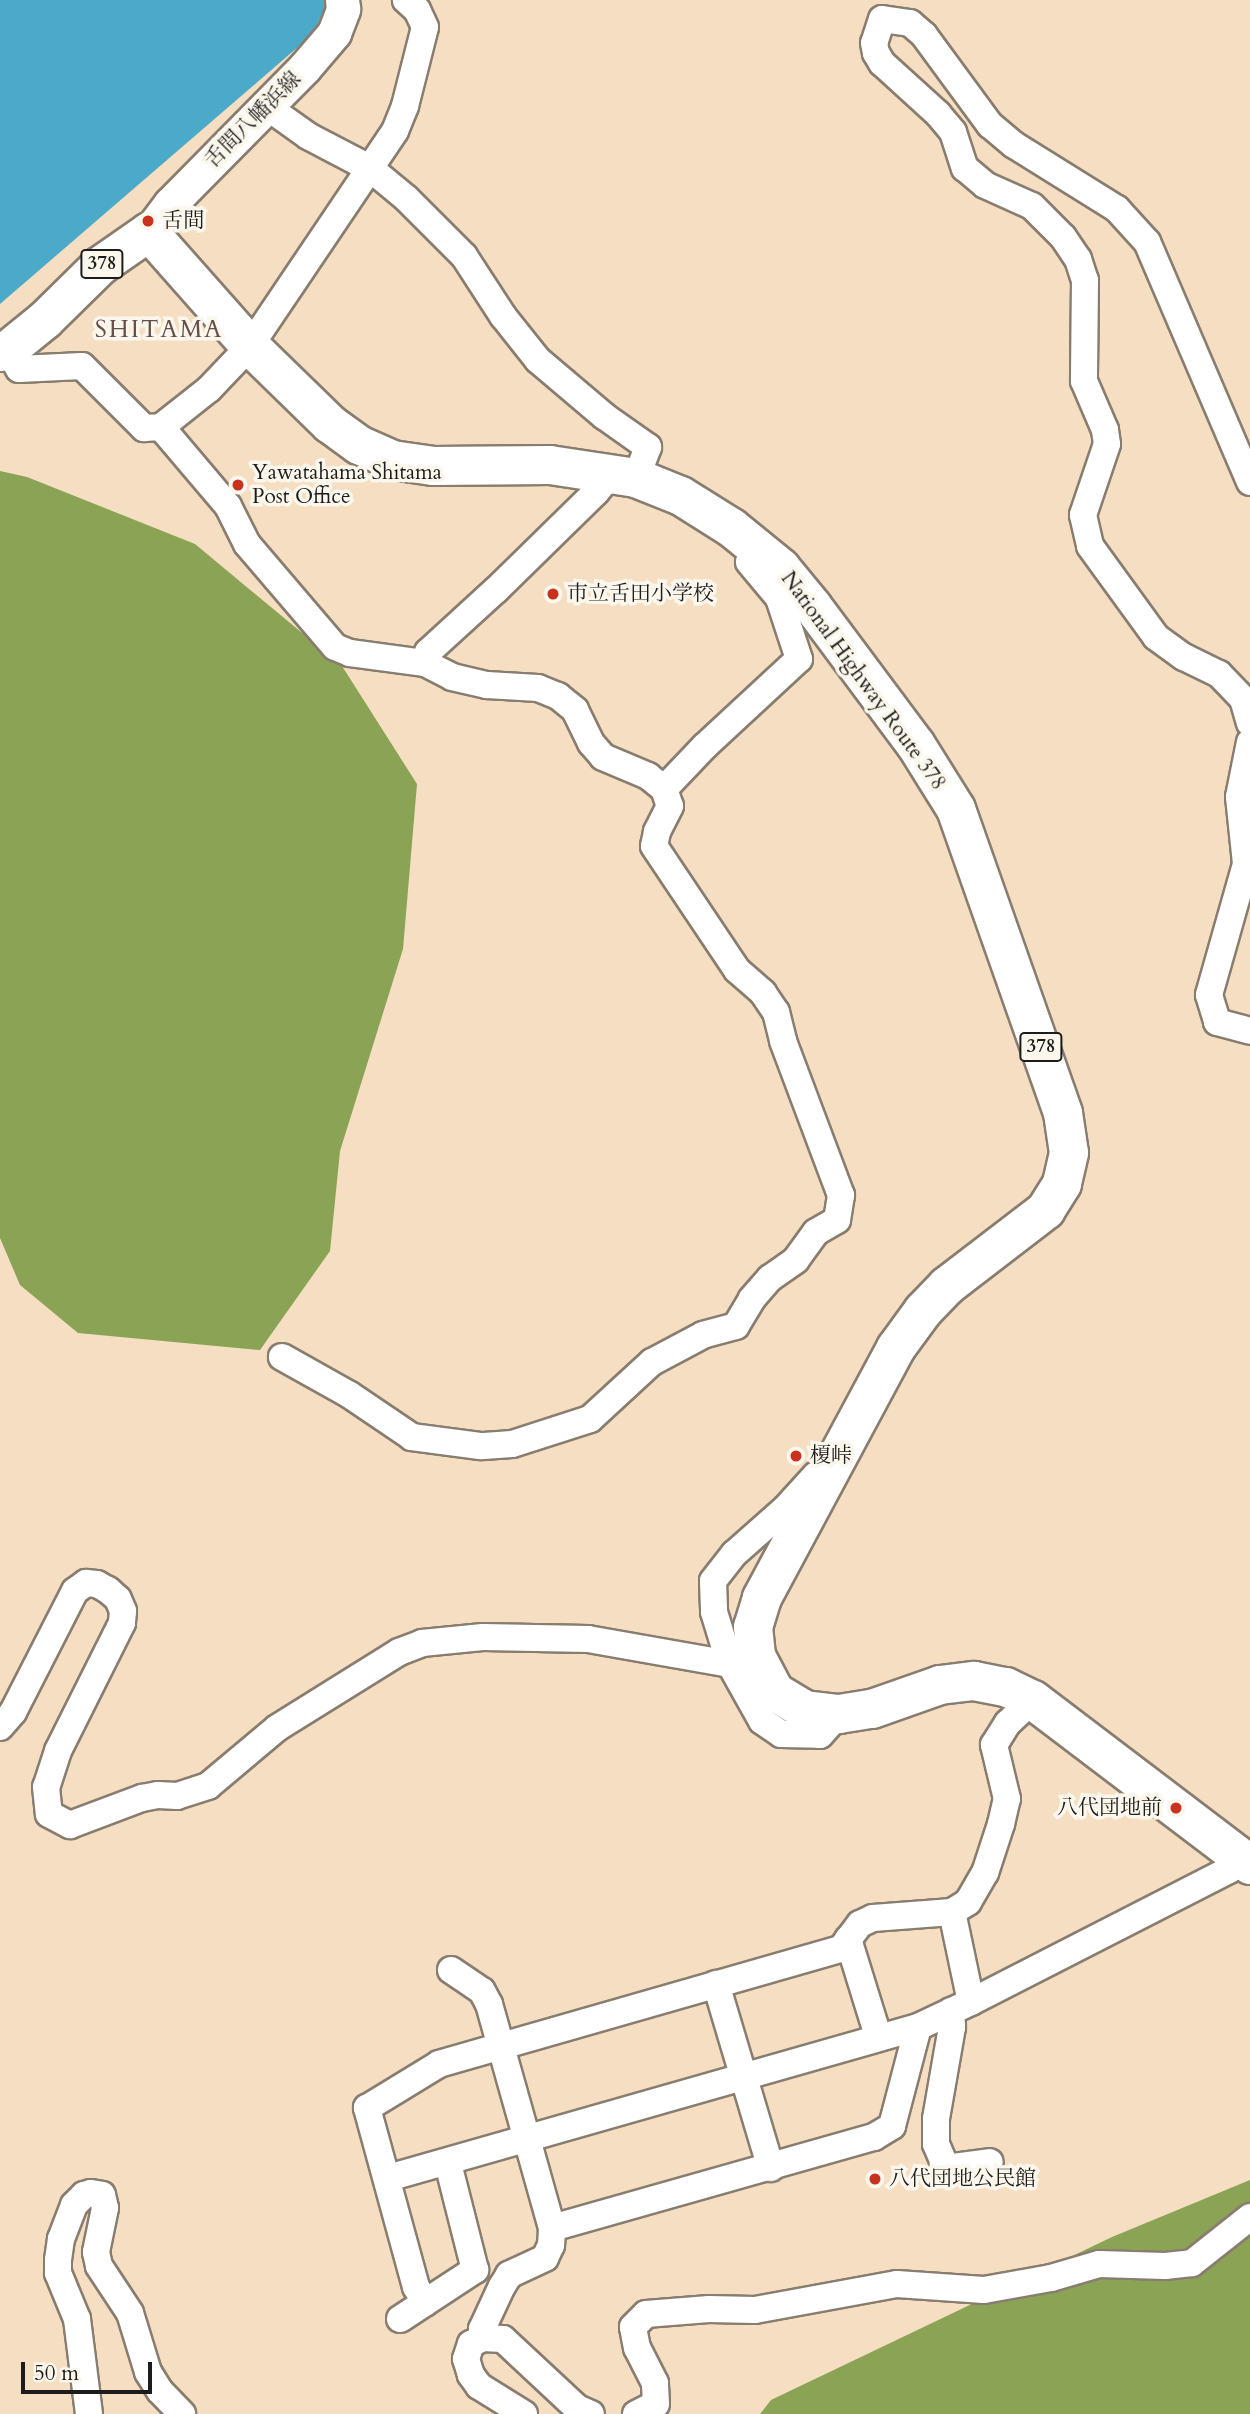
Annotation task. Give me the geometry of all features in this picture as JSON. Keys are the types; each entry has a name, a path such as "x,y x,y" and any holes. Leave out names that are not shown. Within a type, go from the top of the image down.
{"highway":[{"name":"378","path":"4,351 53,311 100,266 149,232"},
{"name":"National Highway Route 378","path":"149,232 250,346 330,424 359,445 392,460 433,466 550,465 624,475 681,496 732,528 781,568 916,746 956,809 1063,1113 1069,1153 1062,1184 1046,1210 947,1286 923,1311 896,1348 762,1598 753,1627 756,1656 775,1692 805,1710 839,1714 872,1709 940,1685 974,1681 1006,1687 1033,1700 1246,1862"}],"main road":[{"name":"舌間八幡浜線","path":"149,232 170,204 334,33 343,9 342,0"}],"street":[{"path":"4,351 19,369 82,366 144,428 161,427 209,389 250,346 372,169 395,131 405,106 425,27 417,10 405,0"},
{"path":"1250,482 1146,242 1117,209 1014,145 990,125 923,36 910,23 886,10 874,43 881,63 938,114 953,132 965,168 985,185 1032,206 1063,237 1078,259 1085,280 1084,381 1105,430 1107,444 1083,515 1090,546 1156,637 1184,657 1219,674 1243,699 1250,723"},
{"path":"266,106 308,136 390,181 464,256 503,316 538,360 604,416 648,447 624,475 428,652 425,663"},
{"path":"161,427 228,506 247,544 334,647 350,653 425,663 452,677 486,685 538,688 558,696 575,710 591,743 603,757 648,776 664,789 670,806 657,832 654,846 737,970 763,993 776,1012 788,1054 841,1195 837,1220 816,1232 796,1260 770,1278 752,1298 736,1326 703,1335 652,1362 590,1419 512,1444 480,1446 412,1437 350,1395 282,1357"},
{"path":"664,789 705,746 799,659 779,598 765,577 730,545 732,528"},
{"path":"1250,742 1239,797 1246,863 1209,995 1217,1022 1250,1031"},
{"path":"829,1476 815,1475 786,1508 734,1554 713,1580 714,1612 730,1664 762,1721 781,1734 820,1735 839,1714"},
{"path":"0,1727 13,1712 75,1591 86,1583 97,1584 118,1599 122,1623 58,1751 48,1779 46,1804 49,1814 70,1825 142,1798 158,1794 177,1796 208,1786 278,1728 399,1652 422,1643 483,1637 588,1639 730,1664"},
{"path":"425,2303 416,2287 367,2108 439,2064 841,1949 860,1924 873,1917 952,1912 968,1902 985,1873 1004,1811 1007,1799 994,1745 1008,1723 1033,1700"},
{"path":"388,2178 447,2163 743,2074 918,2027 1246,1862"},
{"path":"952,1912 961,2007 952,2027 936,2119 936,2144 946,2168 990,2162"},
{"path":"848,1939 878,2036"},
{"path":"451,1970 482,1991 489,2004 552,2228 551,2245 545,2258 509,2275 502,2286 482,2329 483,2338"},
{"path":"716,1984 771,2168"},
{"path":"552,2228 874,2137 892,2126 918,2027"},
{"path":"400,2319 475,2270 447,2163"},
{"path":"89,2414 77,2319 58,2273 58,2260 61,2239 74,2205 91,2193 102,2195 105,2208 96,2252 99,2266 130,2312 148,2372 160,2391 182,2414"},
{"path":"636,2414 656,2404 655,2383 637,2348 633,2327 646,2314 755,2310 897,2284 984,2290 1051,2278 1099,2264 1165,2266 1192,2263 1250,2217"},
{"path":"524,2414 479,2386 471,2375 466,2359 471,2344 483,2338 503,2339 577,2407 591,2414"}],"green space":[{"path":"0,471 27,477 195,544 342,666 417,784 403,949 340,1151 330,1251 260,1350 78,1333 20,1285 0,1238"},
{"path":"1250,2180 1250,2414 760,2414 771,2400 1112,2237"}],"water":[{"path":"0,0 325,0 324,10 313,34 0,304"}],"place":[{"name":"舌間","path":"148,221"},
{"name":"Yawatahama Shitama Post Office","path":"238,485"},
{"name":"市立舌田小学校","path":"553,594"},
{"name":"榎峠","path":"796,1456"},
{"name":"八代団地前","path":"1176,1808"},
{"name":"八代団地公民館","path":"875,2179"}],"district":[{"name":"SHITAMA","path":"159,330"}]}
